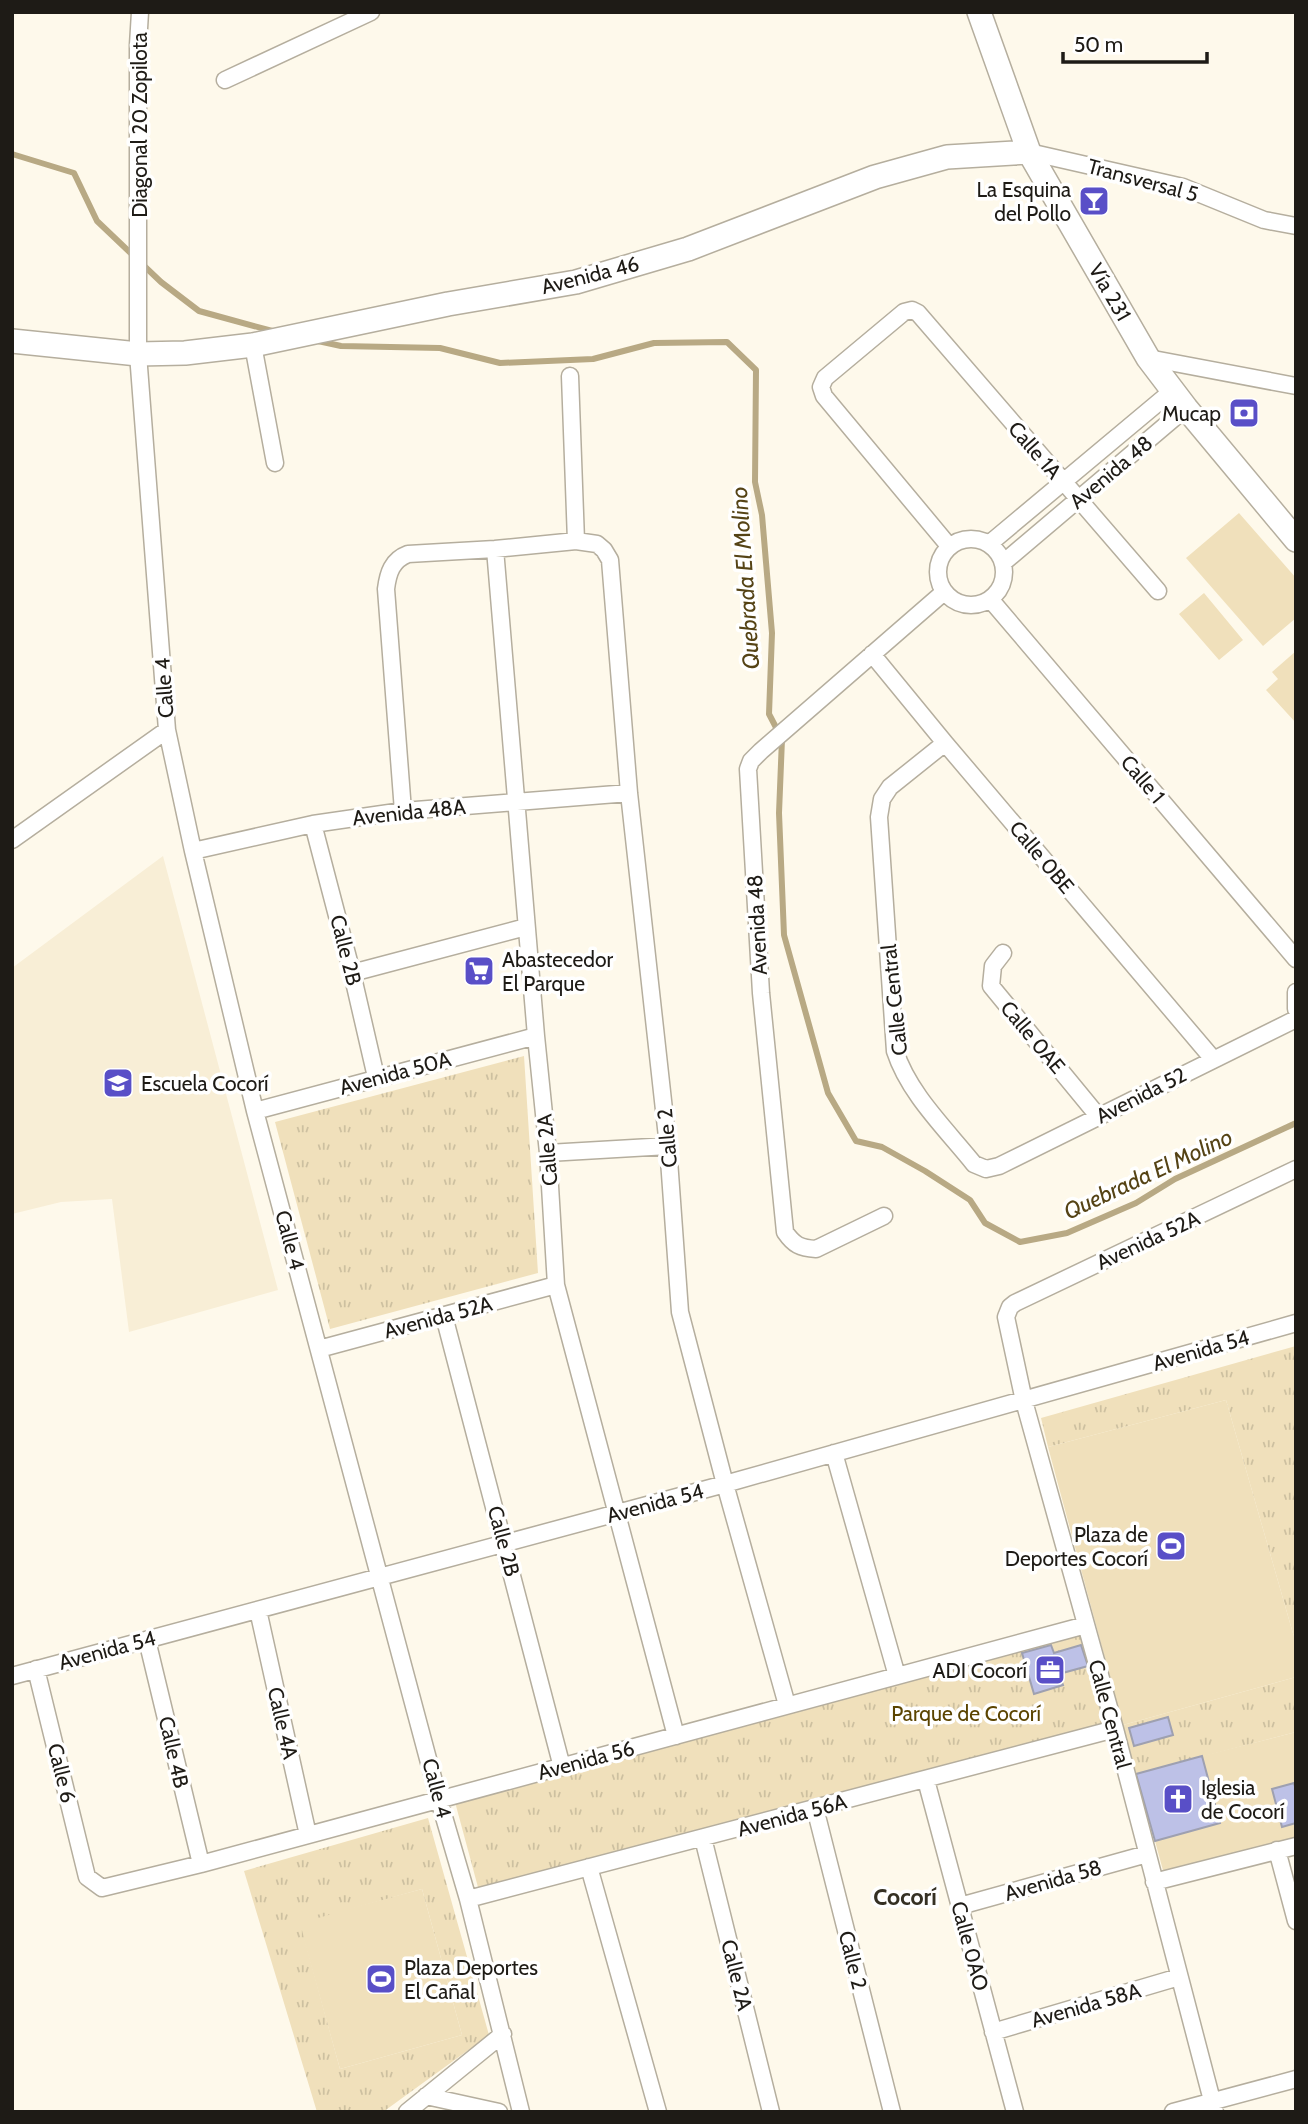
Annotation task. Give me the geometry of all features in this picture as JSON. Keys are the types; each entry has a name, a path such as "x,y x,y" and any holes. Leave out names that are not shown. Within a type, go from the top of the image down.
{"street":[{"name":"Diagonal 20 Zopilota","path":"139,285 140,12"},
{"path":"225,80 371,12"},
{"name":"Vía 231","path":"979,12 1030,152 1148,358 1179,399 1293,532"},
{"name":"Transversal 5","path":"1030,152 1183,187 1264,220 1296,226"},
{"name":"Avenida 46","path":"12,341 138,354 185,353 258,344 448,304 576,282 688,249 875,177 947,157 1030,152"},
{"name":"Calle 4","path":"139,285 138,354 167,730 255,1111 439,1800 468,1899 521,2112"},
{"name":"Calle 1A","path":"949,547 824,396 821,387 824,378 904,312 912,310 918,313 1157,591"},
{"path":"258,344 275,463"},
{"path":"1148,358 1296,386"},
{"path":"403,811 386,589 390,572 399,557 408,554 576,541 569,376"},
{"name":"Avenida 48","path":"989,544 1063,482 1179,399"},
{"name":"Avenida 48","path":"1003,563 1078,499 1179,399"},
{"path":"973,539 989,544 1003,563 1002,583 990,599 981,604 960,604 951,599 939,581 937,568 941,556 956,542 973,539"},
{"name":"Calle 2","path":"576,541 597,544 610,560 629,793 668,1146 680,1312 787,1705"},
{"name":"Calle 2A","path":"495,549 526,927 548,1153 556,1285 676,1736"},
{"name":"Avenida 48","path":"884,1216 816,1248 793,1244 785,1232 761,993 748,769 751,761 761,751 944,592"},
{"name":"Calle 1","path":"990,599 1296,959"},
{"name":"Calle 0BE","path":"872,654 1213,1059"},
{"path":"12,840 167,730"},
{"name":"Calle Central","path":"945,743 890,787 882,799 879,817 895,1051 910,1085 974,1164 985,1169"},
{"name":"Avenida 48A","path":"193,851 313,824 403,811 629,793"},
{"name":"Calle 2B","path":"313,824 376,1077"},
{"path":"352,973 526,927"},
{"name":"Calle 0AE","path":"1003,953 993,966 991,986 1098,1116"},
{"path":"1296,992 1296,1009"},
{"name":"Avenida 52","path":"985,1169 999,1166 1296,1018"},
{"name":"Avenida 50A","path":"255,1111 536,1036"},
{"path":"548,1153 668,1146"},
{"name":"Avenida 52A","path":"1006,1317 1015,1303 1296,1169"},
{"name":"Avenida 52A","path":"319,1349 556,1285"},
{"name":"Calle 2B","path":"443,1316 562,1767"},
{"name":"Calle Central","path":"1006,1317 1024,1401 1115,1728 1213,2106"},
{"name":"Avenida 54","path":"12,1676 505,1545 1296,1323"},
{"path":"834,1453 897,1676"},
{"name":"Calle 4A","path":"258,1610 309,1835"},
{"name":"Avenida 56","path":"87,1877 102,1888 201,1864 1086,1625"},
{"name":"Calle 4B","path":"147,1640 201,1864"},
{"name":"Calle 6","path":"36,1670 87,1877"},
{"name":"Avenida 56A","path":"468,1899 1115,1728"},
{"name":"Calle 0AO","path":"926,1780 1015,2112"},
{"name":"Calle 2","path":"815,1808 892,2112"},
{"name":"Calle 2A","path":"703,1838 771,2112"},
{"path":"1154,1882 1296,1846"},
{"path":"1278,1850 1296,1921"},
{"name":"Avenida 58","path":"960,1906 1147,1854"},
{"path":"589,1867 658,2112"},
{"name":"Avenida 58A","path":"993,2032 1179,1977"},
{"path":"407,2112 503,2034"},
{"path":"1173,2112 1213,2106 1296,2079"},
{"path":"426,2096 499,2112"}],"shaded area":[{"name":"Escuela Cocorí","path":"163,856 278,1290 129,1332 112,1199 61,1202 12,1214 12,968"}],"green space":[{"path":"1239,513 1296,578 1296,618 1263,646 1186,558"},
{"path":"1204,593 1243,640 1219,660 1179,614"},
{"path":"1296,651 1296,723 1266,690 1278,679 1272,672"},
{"path":"524,1056 538,1273 330,1329 275,1122"},
{"path":"1296,1346 1296,1644 1226,1400 1048,1447 1041,1418"},
{"name":"Plaza de Deportes Cocorí","path":"1226,1400 1296,1644 1296,1677 1123,1725 1048,1447"},
{"name":"Parque de Cocorí","path":"1083,1634 1105,1724 479,1891 455,1802"},
{"path":"1296,1677 1296,1732 1136,1774 1123,1725"},
{"path":"1296,1732 1296,1790 1293,1783 1272,1789 1282,1827 1296,1823 1296,1840 1164,1874 1155,1841 1220,1823 1202,1756"},
{"path":"428,1818 489,2035 383,2112 317,2112 244,1871","holes":["422,1889 462,2035 340,2069 300,1923"]},
{"name":"Plaza Deportes El Cañal","path":"422,1889 462,2035 340,2069 299,1922"}],"building":[{"name":"ADI Cocorí","path":"1051,1645 1054,1653 1081,1645 1088,1666 1059,1674 1063,1685 1034,1694 1022,1653"},
{"path":"1168,1717 1173,1735 1134,1746 1129,1728"},
{"name":"Iglesia de Cocorí","path":"1202,1756 1220,1823 1155,1841 1136,1774"},
{"path":"1294,1783 1296,1823 1282,1827 1272,1789"}],"waterway":[{"name":"Quebrada El Molino","path":"12,154 74,173 97,221 161,282 199,311 276,332"},
{"name":"Quebrada El Molino","path":"318,341 341,346 440,348 500,363 593,359 654,343 727,342 756,370 755,482 762,515 772,633 769,714 782,739 779,813 784,935 828,1093 856,1141 882,1147 925,1171 970,1200 985,1223 1020,1242 1067,1233 1136,1203 1175,1179 1296,1123"}],"place":[{"name":"La Esquina del Pollo","path":"1094,201"},
{"name":"Mucap","path":"1244,413"},
{"name":"Abastecedor El Parque","path":"479,971"},
{"name":"Escuela Cocorí","path":"118,1083"},
{"name":"Plaza de Deportes Cocorí","path":"1171,1546"},
{"name":"ADI Cocorí","path":"1050,1670"},
{"name":"Iglesia de Cocorí","path":"1178,1799"},
{"name":"Plaza Deportes El Cañal","path":"381,1979"}],"district":[{"name":"Cocorí","path":"905,1897"}]}
